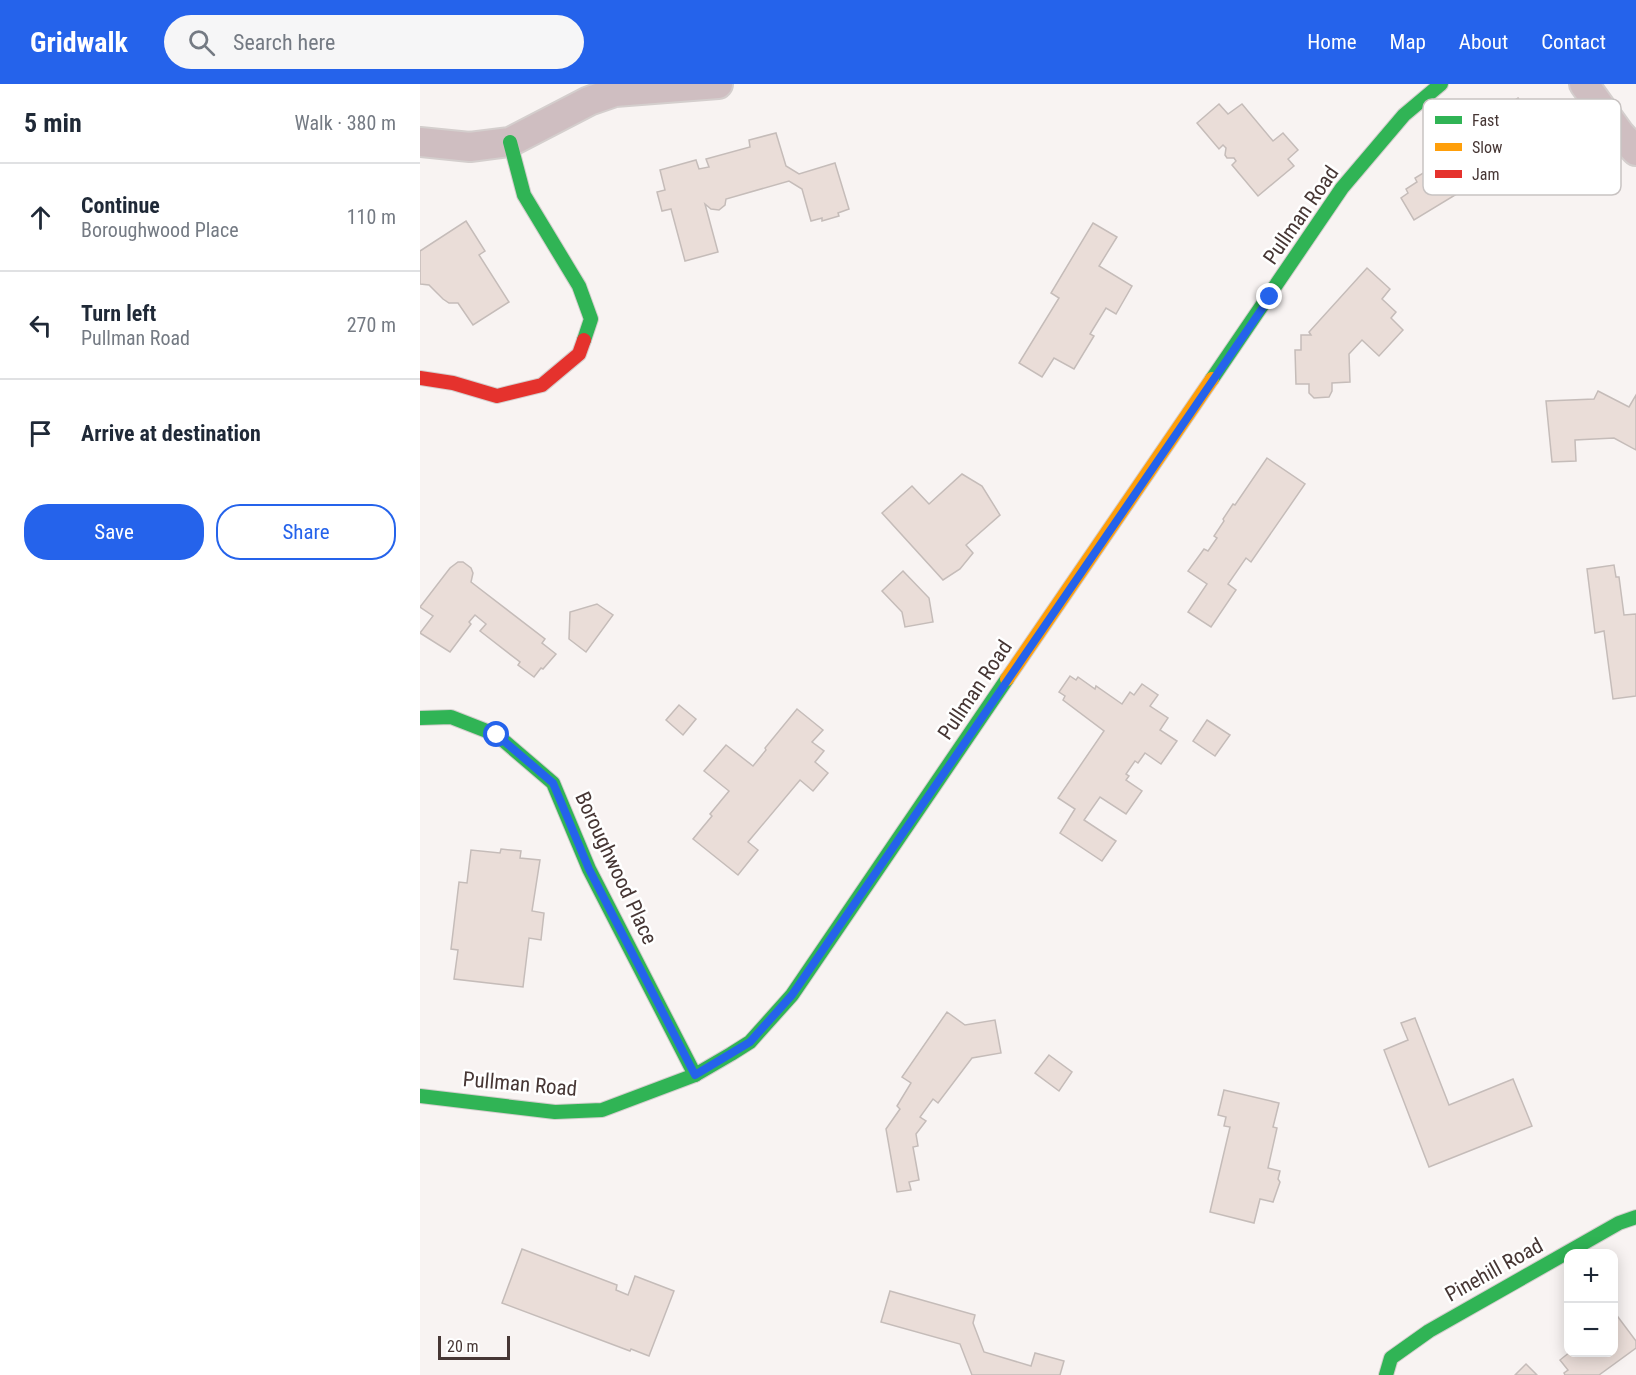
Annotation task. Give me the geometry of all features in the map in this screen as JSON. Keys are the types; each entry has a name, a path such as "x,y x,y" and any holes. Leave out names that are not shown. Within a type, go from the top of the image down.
{"street":[{"path":"420,142 470,147 510,142 590,101 615,92 718,84"},
{"name":"Pullman Road","path":"420,1095 555,1112 602,1110 695,1075 750,1042 792,995 1342,188 1404,114 1441,84"},
{"path":"1584,84 1595,99"},
{"path":"1621,135 1636,151"},
{"path":"420,378 453,383 497,396 542,386 579,354 591,319 579,286 524,195 510,142"},
{"name":"Boroughwood Place","path":"420,718 451,717 497,735 553,783 589,869 695,1075"},
{"name":"Pinehill Road","path":"1386,1375 1391,1358 1429,1331 1619,1223 1636,1218"}],"building":[{"path":"1219,104 1228,114 1242,104 1273,141 1283,133 1298,150 1288,159 1294,166 1258,196 1232,165 1236,161 1234,158 1227,158 1225,155 1226,148 1223,145 1219,149 1197,123"},
{"path":"776,133 786,166 799,174 835,163 849,209 838,213 839,216 822,221 822,218 811,221 802,189 789,181 726,199 725,205 719,210 711,209 705,204 718,252 685,261 671,209 662,211 657,192 665,190 660,170 696,160 699,169 709,167 706,159 750,147 749,140"},
{"path":"1423,173 1423,195 1455,195 1414,220 1401,198 1408,193 1406,189 1417,182 1415,178"},
{"path":"466,221 485,251 479,255 509,302 473,325 458,303 449,303 429,285 420,284 420,251"},
{"path":"1093,223 1117,237 1099,266 1132,286 1116,314 1106,308 1090,334 1094,336 1074,369 1054,358 1042,377 1019,363 1059,298 1051,293"},
{"path":"1367,268 1390,289 1382,299 1396,312 1391,318 1403,330 1379,356 1362,340 1349,354 1350,382 1332,383 1329,397 1314,398 1309,393 1309,384 1296,384 1295,350 1301,350 1301,335 1311,335 1309,332"},
{"path":"1598,391 1629,407 1636,395 1636,450 1614,438 1575,440 1576,461 1552,462 1546,401 1594,399"},
{"path":"1267,458 1305,484 1251,562 1246,558 1228,584 1236,590 1211,627 1188,612 1207,584 1188,571 1204,549 1208,551 1217,538 1214,536 1224,521 1223,519"},
{"path":"962,474 982,486 1000,515 966,545 973,553 960,569 943,580 882,513 912,486 929,504"},
{"path":"458,562 463,562 471,568 473,573 471,582 545,639 542,643 556,654 534,677 518,665 520,662 480,631 486,624 475,615 450,652 420,633 433,616 420,607 450,568"},
{"path":"1614,565 1616,577 1619,577 1624,615 1636,614 1636,696 1613,699 1604,631 1595,633 1587,569"},
{"path":"903,571 929,598 933,622 905,627 902,612 882,591"},
{"path":"597,604 613,615 586,652 569,639 570,612"},
{"path":"1070,676 1076,680 1078,677 1095,689 1096,686 1122,704 1130,692 1134,695 1142,684 1158,695 1150,706 1168,718 1160,730 1177,741 1161,764 1145,753 1138,763 1135,761 1126,774 1129,776 1126,780 1142,791 1126,814 1100,797 1084,820 1116,841 1102,861 1060,833 1075,809 1058,798 1104,731 1063,700 1065,696 1059,692"},
{"path":"679,705 696,719 683,735 666,720"},
{"path":"797,709 823,730 812,742 824,751 815,762 828,773 813,791 800,780 748,842 758,850 738,875 693,839 729,791 704,771 726,745 753,766"},
{"path":"1207,720 1230,735 1215,756 1193,741"},
{"path":"501,849 521,851 520,858 540,860 532,911 544,913 541,940 529,938 523,987 454,979 458,950 451,949 459,882 467,883 471,850 500,853"},
{"path":"947,1012 965,1025 995,1020 1001,1053 972,1058 938,1103 933,1099 920,1117 926,1121 916,1134 918,1146 913,1147 919,1180 909,1182 911,1190 897,1192 886,1129 900,1109 897,1106 911,1083 902,1077"},
{"path":"1415,1018 1449,1105 1513,1079 1532,1126 1429,1167 1384,1050 1408,1040 1401,1023"},
{"path":"1049,1055 1072,1072 1059,1091 1035,1073"},
{"path":"1224,1090 1279,1103 1273,1127 1277,1128 1268,1168 1280,1171 1278,1179 1280,1182 1273,1202 1260,1199 1254,1223 1210,1212 1230,1127 1224,1126 1226,1117 1218,1115"},
{"path":"522,1249 617,1285 616,1290 628,1295 635,1276 674,1291 649,1356 502,1303"},
{"path":"890,1291 975,1315 973,1323 984,1352 1031,1366 1035,1353 1064,1361 1060,1375 972,1375 960,1344 881,1322"},
{"path":"1618,1317 1636,1341 1636,1348 1599,1375 1565,1375 1564,1373 1568,1370 1560,1360 1564,1357 1618,1357"},
{"path":"1526,1364 1537,1375 1515,1375"}],"traffic: fast":[{"path":"1423,99 1441,84"},
{"path":"1212,379 1342,188 1404,115 1423,99"},
{"path":"510,142 524,195 579,286 591,319 584,340"},
{"path":"420,1096 555,1112 602,1110 695,1075 750,1042 792,995 1007,679"},
{"path":"420,718 451,717 497,735 553,783 589,869 695,1075"},
{"path":"1386,1375 1391,1358 1429,1331 1619,1223 1636,1217"}],"traffic: slow":[{"path":"1007,679 1212,379"}],"traffic: jam":[{"path":"420,378 453,383 497,396 542,385 579,354 584,340"}],"route":[{"path":"497,735 553,783 589,869 695,1075 750,1042 792,995 1270,297"}]}
